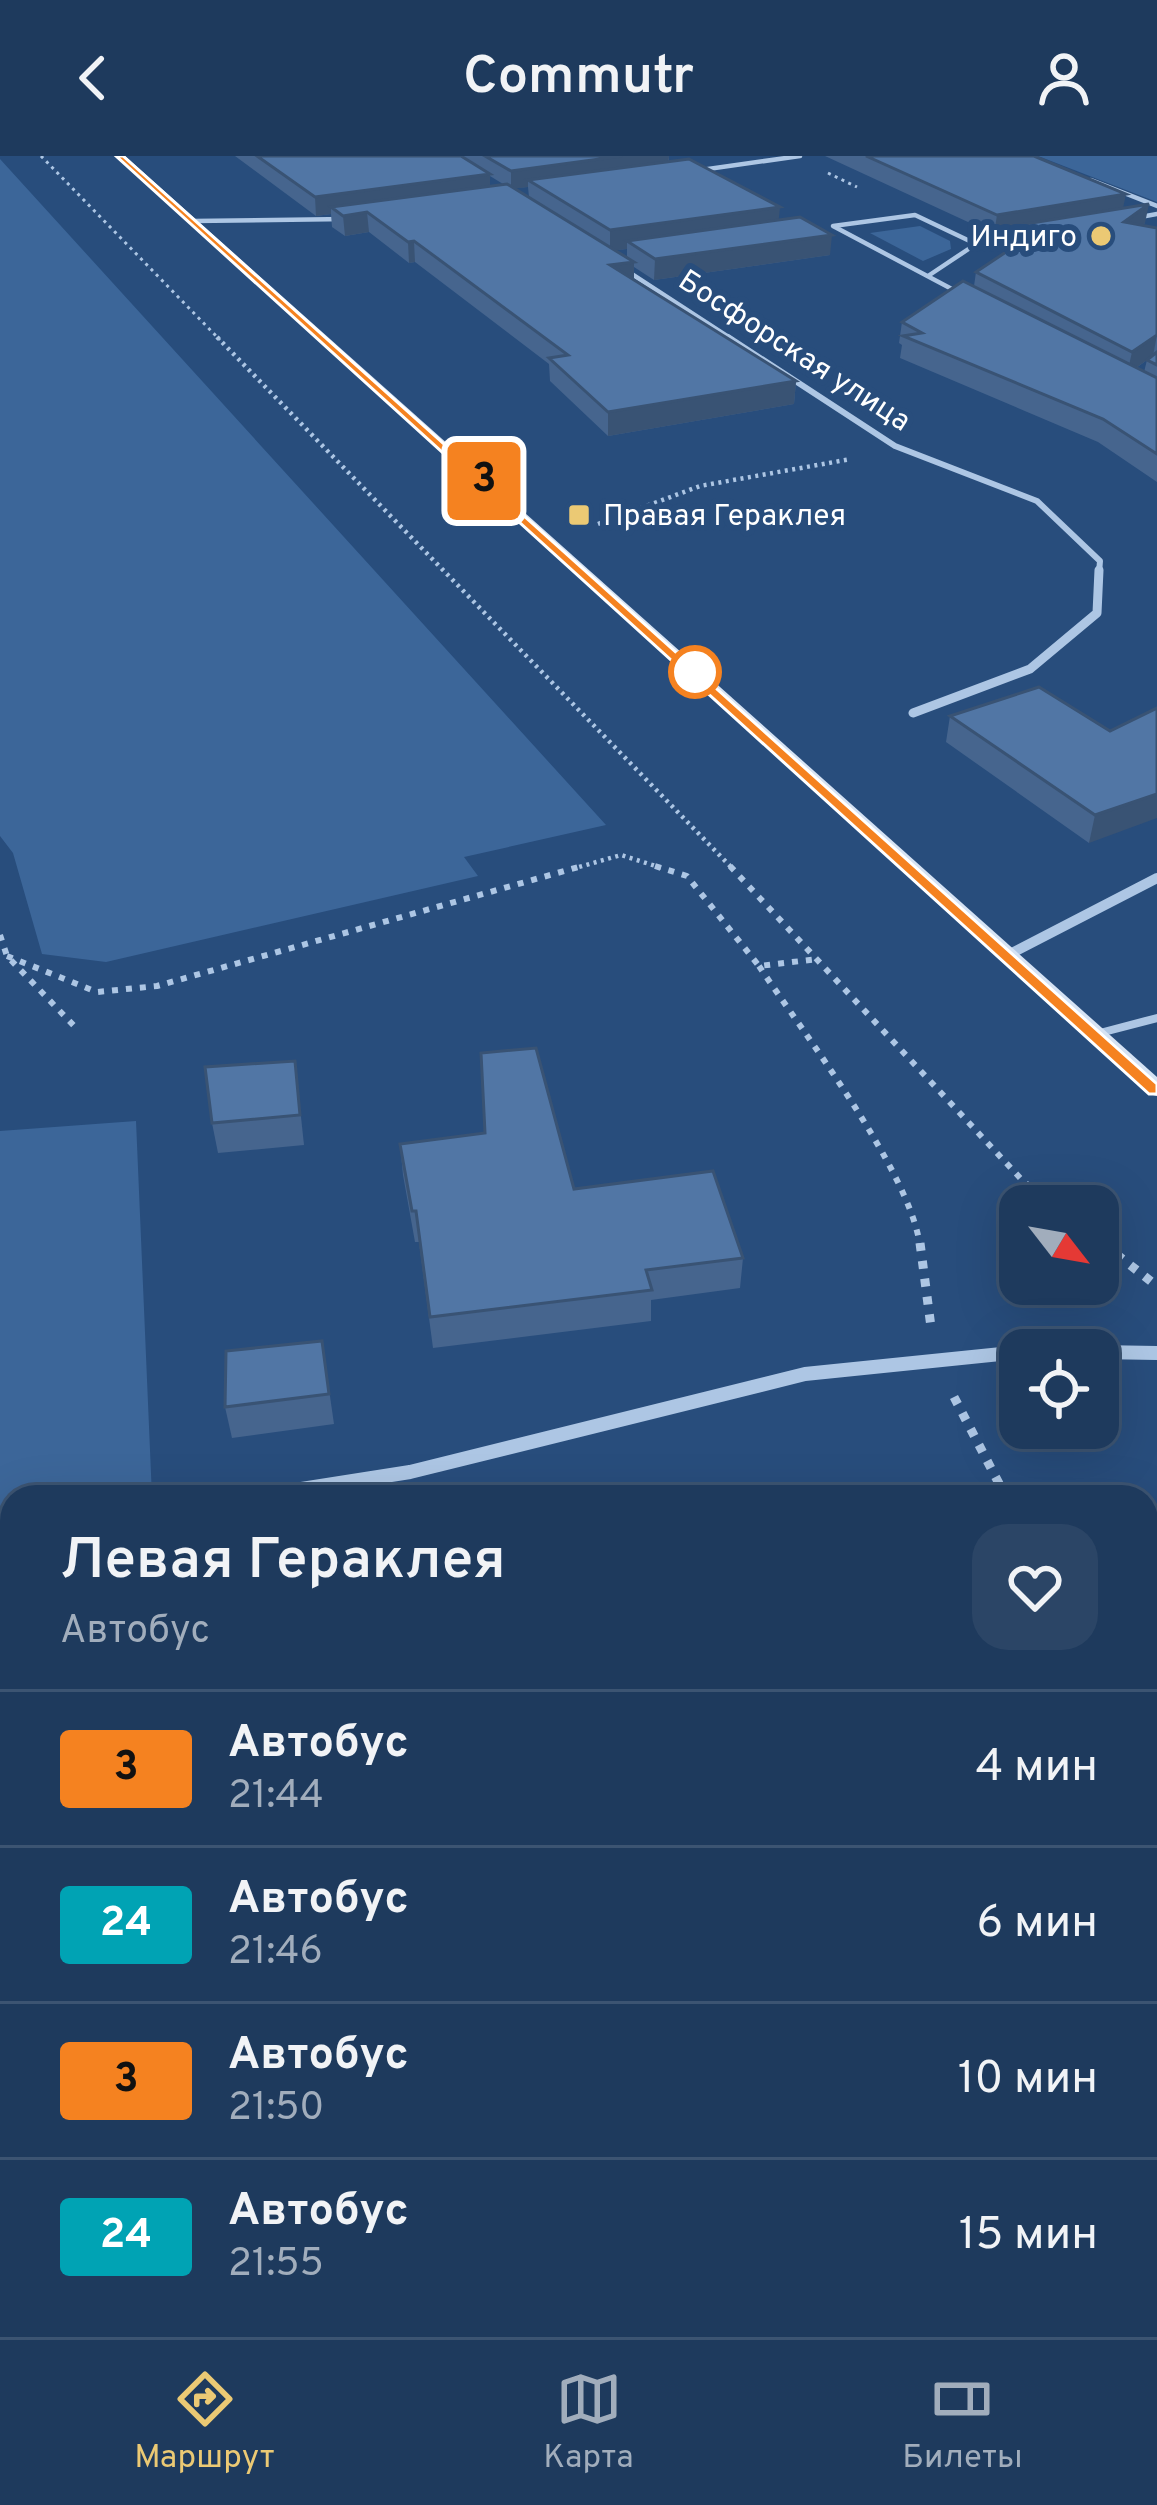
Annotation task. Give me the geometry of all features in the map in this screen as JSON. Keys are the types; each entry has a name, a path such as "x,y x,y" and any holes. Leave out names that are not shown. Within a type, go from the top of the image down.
{"main road":[{"path":"120,156 1157,1089"}],"street":[{"path":"676,174 800,156"},
{"path":"1072,172 1157,210"},
{"path":"968,297 833,226 915,215 976,244"},
{"path":"194,221 253,219 298,225 369,216"},
{"path":"928,276 976,244"},
{"name":"Босфорская улица","path":"608,258 901,448 1037,501 1100,560 1097,614 1047,656 1030,669 913,713"},
{"path":"1008,955 1157,878"},
{"path":"1119,1352 1157,1353"},
{"path":"327,1485 410,1472 806,1374 999,1354"}],"lane":[{"path":"1134,218 1157,210"},
{"path":"976,244 1044,233"},
{"path":"1096,1034 1157,1018"}],"path":[{"path":"41,156 820,959 1028,1185"},
{"path":"598,524 700,486 901,448"},
{"path":"7,956 98,992 157,986 621,855 687,876 759,966 916,1216 936,1361 1000,1485"},
{"path":"0,935 7,956 78,1030"},
{"path":"759,966 820,959"},
{"path":"1119,1256 1157,1286"}],"shaded area":[{"path":"1038,156 1157,156 1157,202"},
{"path":"0,159 606,825 464,857 478,876 106,962 42,954 13,853 0,836"},
{"path":"920,226 950,241 951,249 923,261 870,233"},
{"path":"136,1121 151,1485 0,1485 0,1131"}],"building":[{"path":"257,156 461,156 490,174 315,197"},
{"path":"485,156 622,156 511,171"},
{"path":"866,156 1034,156 1126,194 997,215"},
{"path":"689,159 780,207 610,230 528,180"},
{"path":"507,184 634,262 610,265 796,381 608,412 549,358 568,355 414,241 408,242 367,212 343,216 331,207"},
{"path":"1149,204 1124,222 1157,228 1157,335 1132,352 976,272 1036,232 1019,225"},
{"path":"800,217 832,235 655,259 627,241"},
{"path":"963,281 1157,378 1157,454 1103,419 903,336 922,333 902,322"},
{"path":"1039,687 1110,731 1157,708 1157,794 1095,815 950,716"},
{"path":"536,1048 574,1189 713,1171 743,1258 646,1270 652,1290 430,1317 416,1211 412,1211 400,1144 485,1133 481,1053"},
{"path":"295,1061 300,1115 212,1123 205,1067"},
{"path":"322,1341 329,1394 225,1407 226,1351"}],"bus line":[{"name":"3","path":"120,156 1157,1089"}],"place":[{"name":"Индиго","path":"1101,236"},
{"name":"Правая Гераклея","path":"579,515"}]}
